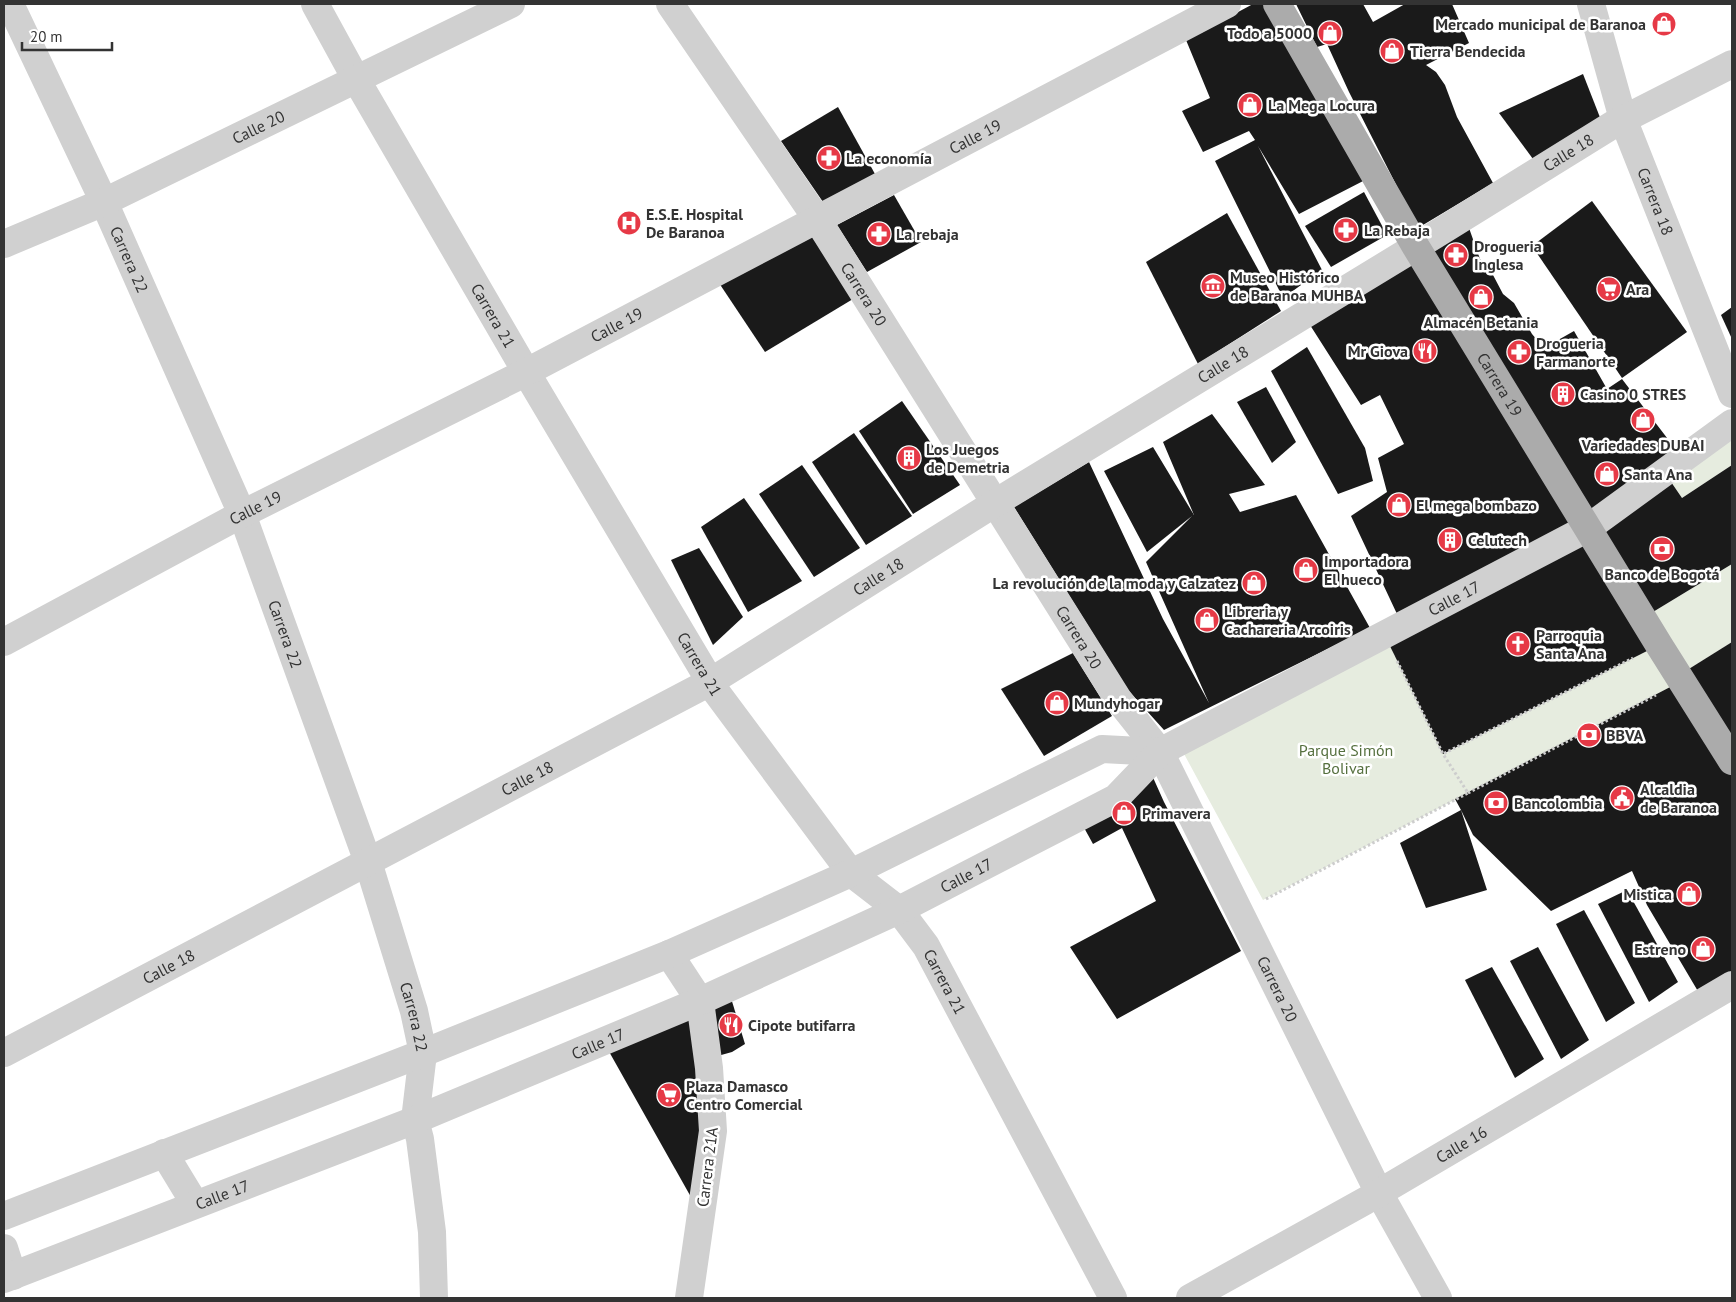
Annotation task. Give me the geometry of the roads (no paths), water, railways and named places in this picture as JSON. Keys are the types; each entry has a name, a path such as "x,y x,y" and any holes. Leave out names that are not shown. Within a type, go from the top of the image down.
{"main road":[{"name":"Carrera 19","path":"1278,4 1416,247 1732,761"}],"street":[{"name":"Carrera 22","path":"10,4 104,202 242,514 368,862 414,1011 423,1053 415,1120 420,1139 432,1232 434,1298"},
{"name":"Carrera 21","path":"315,4 356,79 526,372 710,682 851,873 899,910 926,946 1113,1298"},
{"name":"Calle 20","path":"4,244 104,202 511,4"},
{"name":"Carrera 20","path":"670,4 817,220 1118,699 1160,752 1379,1193 1438,1298"},
{"name":"Calle 19","path":"4,642 242,514 526,372 1227,4"},
{"name":"Carrera 18","path":"1591,4 1623,119 1732,394"},
{"name":"Calle 18","path":"4,1053 710,682 994,503 1623,119 1732,64"},
{"name":"Calle 17","path":"9,1277 415,1120 700,1001 899,910 1116,798 1160,752 1588,528 1732,423"},
{"name":"Calle 17","path":"4,1216 423,1053 669,954 851,873 1102,750 1160,752"},
{"name":"Carrera 21A","path":"669,954 700,1001 709,1068 713,1131 689,1298"},
{"name":"Calle 16","path":"1190,1298 1379,1193 1732,985"},
{"path":"164,1153 195,1204"},
{"path":"4,1248 9,1277"}],"place":[{"name":"Mercado municipal de Baranoa","path":"1664,24"},
{"name":"Todo a 5000","path":"1330,33"},
{"name":"Tierra Bendecida","path":"1392,51"},
{"name":"La Mega Locura","path":"1250,105"},
{"name":"La economía","path":"829,158"},
{"name":"E.S.E. Hospital De Baranoa","path":"629,223"},
{"name":"La Rebaja","path":"1346,230"},
{"name":"La rebaja","path":"879,234"},
{"name":"Drogueria Inglesa","path":"1456,255"},
{"name":"Museo Histórico de Baranoa MUHBA","path":"1213,286"},
{"name":"Ara","path":"1609,289"},
{"name":"Almacén Betania","path":"1481,297"},
{"name":"Mr Giova","path":"1425,351"},
{"name":"Drogueria Farmanorte","path":"1519,352"},
{"name":"Casino 0 STRES","path":"1563,394"},
{"name":"Variedades DUBAI","path":"1643,420"},
{"name":"Los Juegos de Demetria","path":"909,458"},
{"name":"Santa Ana","path":"1607,474"},
{"name":"El mega bombazo","path":"1399,505"},
{"name":"Celutech","path":"1450,540"},
{"name":"Banco de Bogotá","path":"1662,549"},
{"name":"Importadora El hueco","path":"1306,570"},
{"name":"La revolución de la moda y Calzatez","path":"1254,583"},
{"name":"Libreria y Cachareria Arcoiris","path":"1207,620"},
{"name":"Parroquia Santa Ana","path":"1518,644"},
{"name":"Mundyhogar","path":"1057,703"},
{"name":"BBVA","path":"1589,735"},
{"name":"Alcaldia de Baranoa","path":"1622,798"},
{"name":"Bancolombia","path":"1496,803"},
{"name":"Primavera","path":"1124,813"},
{"name":"Mistica","path":"1689,894"},
{"name":"Estreno","path":"1703,949"},
{"name":"Cipote butifarra","path":"731,1025"},
{"name":"Plaza Damasco Centro Comercial","path":"669,1095"}],"park label":[{"name":"Parque Simón Bolivar","path":"1346,759"}]}
